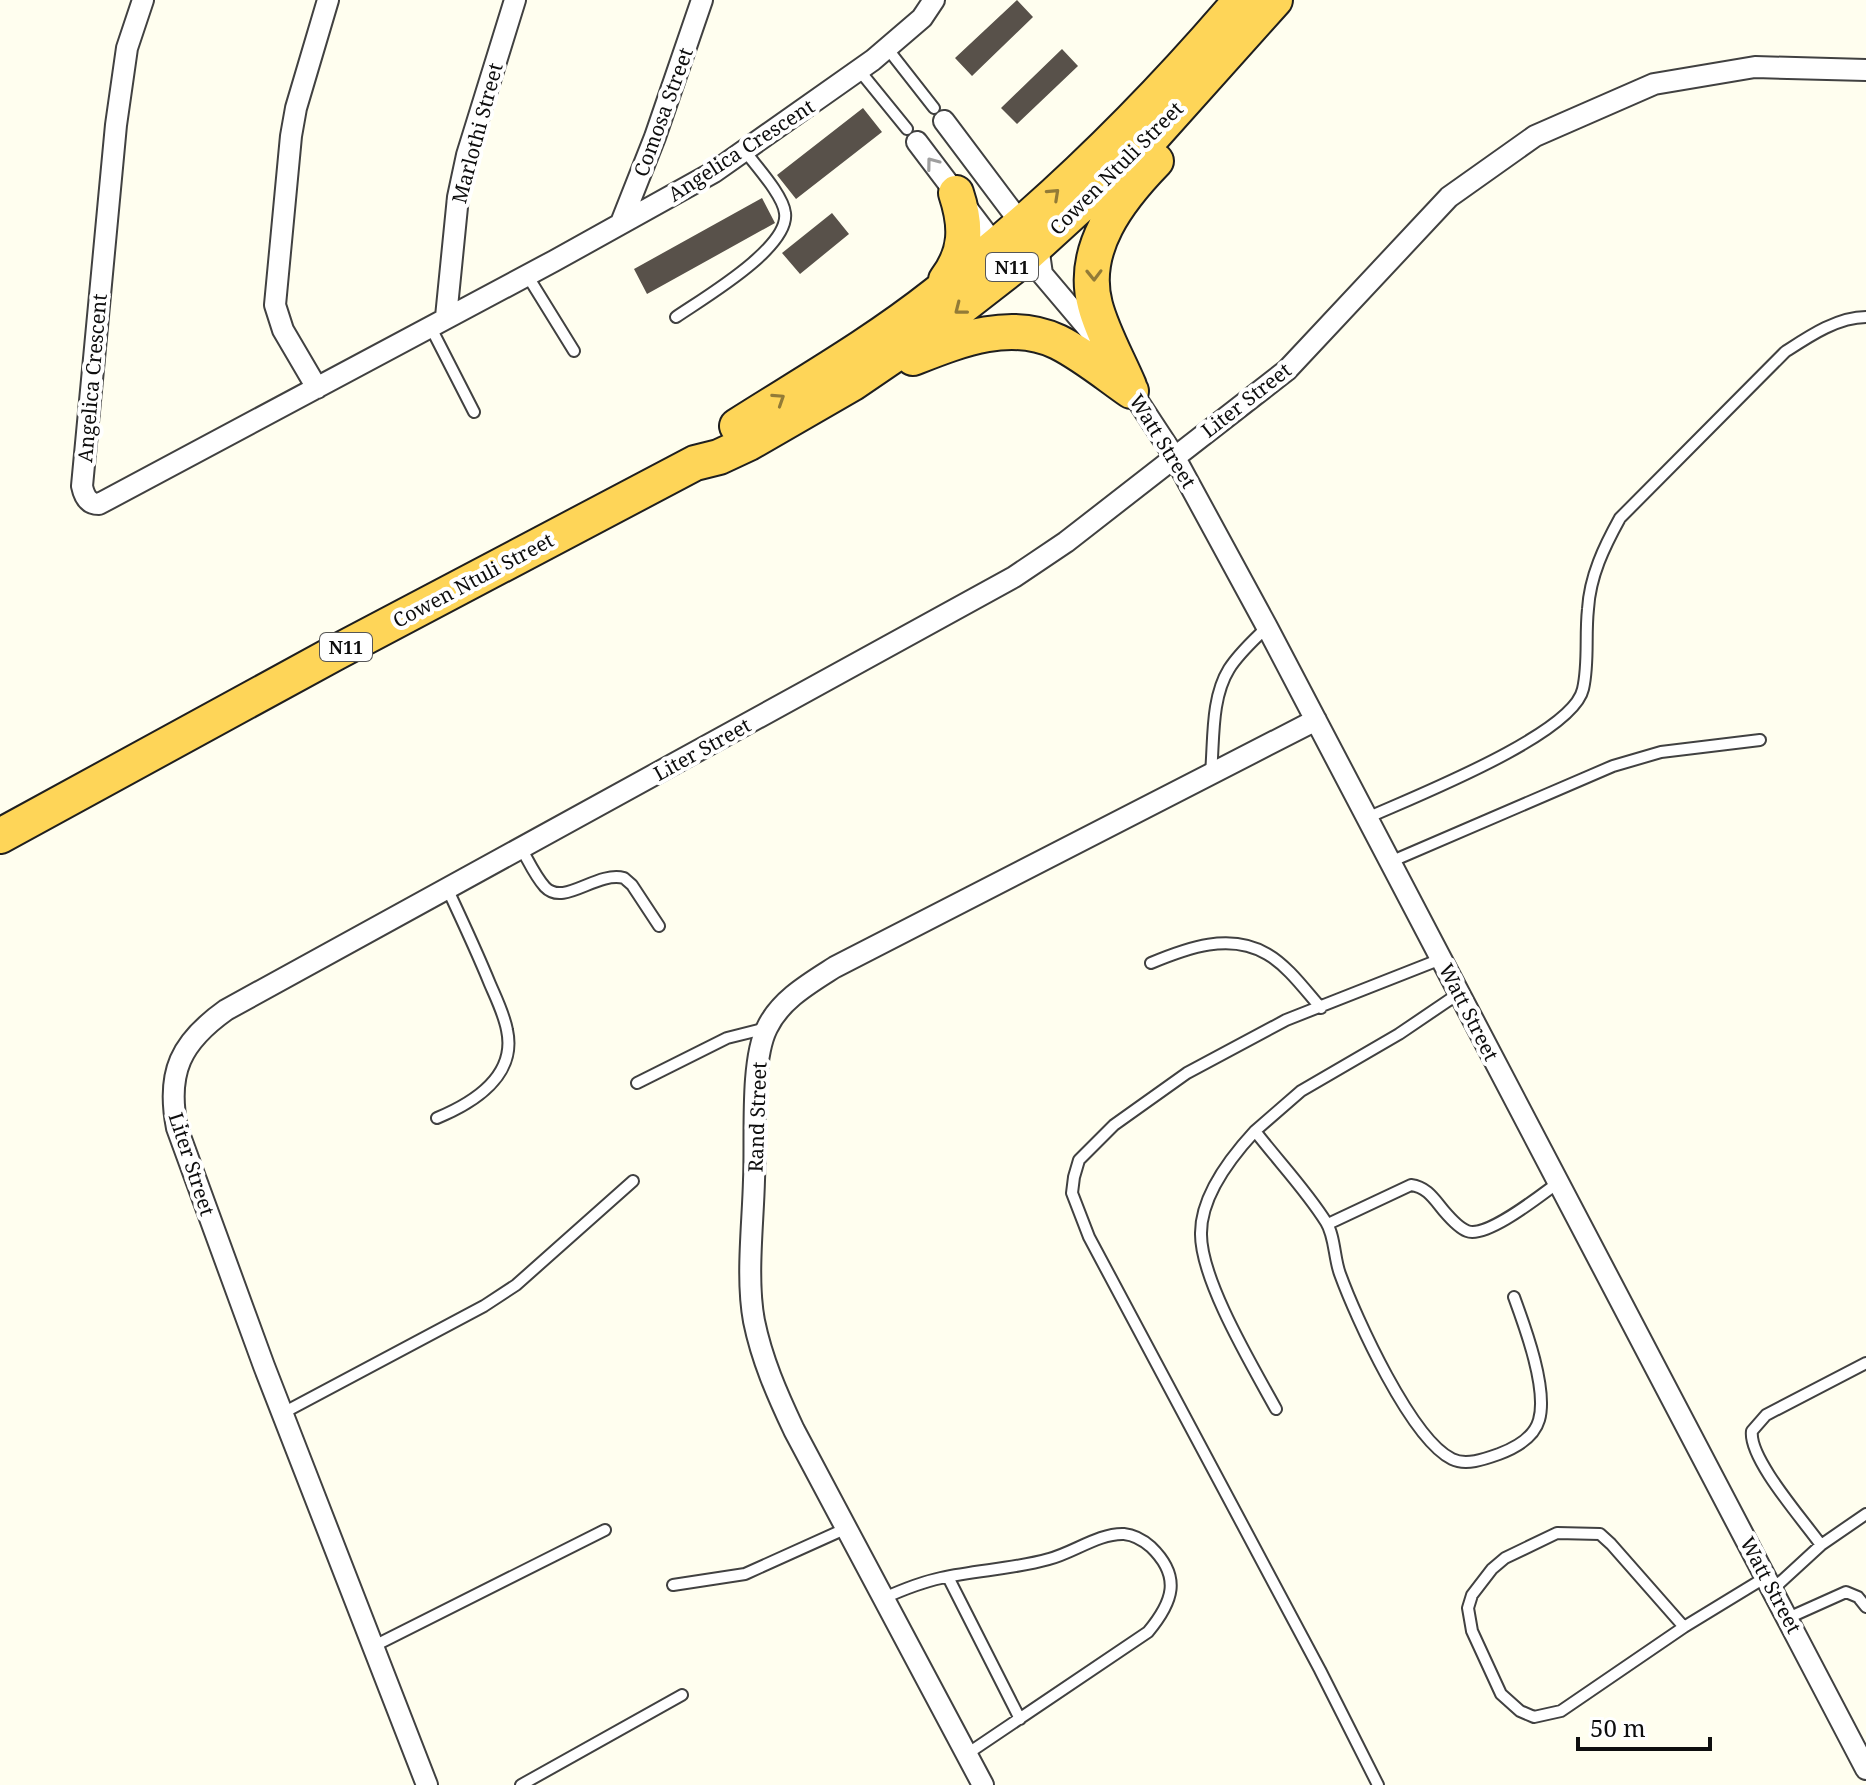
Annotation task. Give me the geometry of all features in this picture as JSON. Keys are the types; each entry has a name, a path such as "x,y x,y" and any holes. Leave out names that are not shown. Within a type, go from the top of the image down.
{"highway":[{"name":"Cowen Ntuli Street","path":"0,836 335,653 695,463 719,457 749,443 853,383 941,323 1137,154 1263,1"},
{"path":"1130,389 1094,303 1093,262 1101,233 1139,179 1184,132 1226,78 1251,42 1263,1"},
{"path":"933,297 956,265 965,241 956,193"},
{"name":"Cowen Ntuli Street","path":"695,463 711,444 732,429 933,297 1022,251"},
{"path":"853,383 962,340 1016,332 1042,336 1060,343 1130,389"}],"street":[{"name":"Angelica Crescent","path":"143,0 127,48 116,125 82,486 91,502 99,504 714,172 859,70 922,18 934,0"},
{"path":"317,388 278,320 275,305 291,136 296,108 328,0"},
{"name":"Marlothi Street","path":"438,322 461,183 515,0"},
{"name":"Comosa Street","path":"621,223 655,137 702,0"},
{"name":"Liter Street","path":"427,1785 177,1128 173,1106 177,1066 194,1037 226,1010 1014,577 1066,542 1287,370 1449,197 1535,136 1654,84 1755,67 1866,70"},
{"name":"Watt Street","path":"939,114 1022,251"},
{"name":"Watt Street","path":"912,136 956,193 1022,251 1098,340 1174,456 1267,627 1769,1583 1859,1739 1866,1768"},
{"name":"Rand Street","path":"983,1785 794,1430 771,1381 753,1317 752,1267 757,1084 760,1052 767,1028 782,1006 835,967 1316,720"}],"lane":[{"name":"Watt Street","path":"887,48 939,114"},
{"name":"Watt Street","path":"859,70 912,136"},
{"path":"676,317 768,250 784,224 784,208 745,151"},
{"path":"527,275 574,351"},
{"path":"1367,818 1468,772 1550,729 1571,712 1583,692 1593,576 1603,548 1620,518 1785,352 1816,333 1857,317 1866,317"},
{"path":"438,322 474,412"},
{"path":"1210,775 1217,700 1223,682 1240,654 1267,627"},
{"path":"1390,862 1613,766 1661,752 1760,740"},
{"path":"521,848 546,888 559,895 601,878 624,878 659,926"},
{"path":"437,1118 466,1106 491,1084 502,1070 508,1048 508,1031 497,1000 447,888"},
{"path":"1151,963 1190,947 1212,944 1255,948 1278,963 1321,1008"},
{"path":"1378,1785 1089,1237 1072,1193 1079,1160 1104,1134 1187,1073 1286,1020 1441,959"},
{"path":"1276,1409 1220,1301 1200,1234 1212,1192 1238,1150 1301,1091 1399,1034 1458,994"},
{"path":"637,1083 727,1038 767,1028"},
{"path":"1255,1131 1328,1224 1348,1297 1375,1350 1419,1426 1440,1450 1453,1459 1467,1462 1516,1448 1539,1423 1541,1409 1534,1359 1514,1297"},
{"path":"283,1413 484,1306 539,1265 633,1181"},
{"path":"1328,1224 1411,1185 1423,1188 1456,1223 1476,1233 1499,1223 1559,1182"},
{"path":"1821,1545 1763,1466 1754,1449 1752,1431 1766,1415 1866,1363"},
{"path":"1684,1627 1611,1544 1600,1534 1588,1532 1557,1533 1505,1558 1481,1581 1468,1608 1472,1631 1501,1694 1511,1706 1534,1717 1561,1711 1684,1627 1769,1583 1866,1514"},
{"path":"673,1585 745,1574 847,1528"},
{"path":"374,1646 605,1530"},
{"path":"884,1598 948,1577 1050,1559 1118,1534 1145,1542 1166,1565 1171,1577 1171,1589 1163,1612 1148,1632 967,1754"},
{"path":"948,1577 1020,1719"},
{"path":"1788,1618 1846,1592 1858,1597 1866,1607"},
{"path":"521,1785 682,1695"}],"building":[{"path":"1017,0 1033,17 972,76 955,58"},
{"path":"1062,49 1078,66 1017,124 1001,108"},
{"path":"863,108 882,132 796,199 777,175"},
{"path":"762,198 775,223 647,294 634,269"},
{"path":"832,213 849,234 800,274 782,253"}]}
